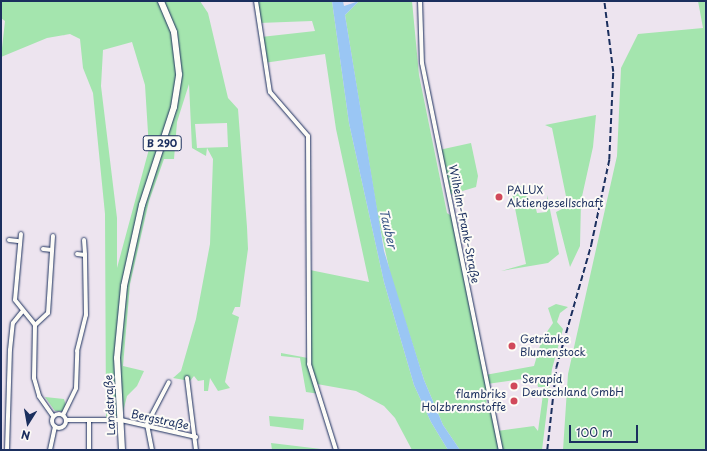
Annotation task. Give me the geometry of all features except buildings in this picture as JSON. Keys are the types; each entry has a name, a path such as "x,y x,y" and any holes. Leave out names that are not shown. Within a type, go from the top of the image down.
{"main road":[{"name":"Landstraße","path":"122,450 117,358 127,270 142,205 174,107 180,74 174,32 161,1"}],"street":[{"path":"256,1 270,92 308,136 309,364 336,450"},
{"name":"Wilhelm-Frank-Straße","path":"420,1 422,63 501,450"},
{"path":"21,234 18,241 16,300 22,312 35,325 35,384 53,416 55,427 50,450"},
{"path":"35,325 48,313 53,236"},
{"path":"9,240 18,241"},
{"path":"63,416 73,399 77,351 85,322 84,240"},
{"path":"43,249 52,250"},
{"path":"77,254 85,255"},
{"path":"7,450 10,350 13,323 22,312"},
{"path":"187,378 196,437 196,450"},
{"path":"152,450 146,424 169,382"},
{"path":"53,416 63,416"},
{"path":"55,427 62,426 66,420 63,416"},
{"name":"Bergstraße","path":"66,420 89,422 121,420 146,424 196,437"},
{"path":"89,422 89,450"}],"green space":[{"path":"1,1 200,1 208,13 228,98 238,109 247,227 248,249 240,307 235,307 232,314 239,317 225,382 230,388 218,391 210,378 208,391 204,391 204,380 198,381 194,376 190,381 173,378 181,371 196,319 210,244 213,159 207,148 206,156 192,148 189,84 177,122 174,159 164,159 149,201 130,284 123,366 144,371 137,386 127,396 121,420 106,418 105,214 93,93 83,68 80,39 70,34 47,38 1,57 5,21 1,18","holes":["132,42 145,85 149,149 117,268 117,218 101,86 103,50","227,123 228,147 197,148 195,124"]},
{"path":"256,1 332,1 349,123 384,282 414,385 431,422 448,450 412,450 395,418 384,406 356,391 317,384 320,394 306,392 300,358 281,356 281,353 308,358 310,270 369,282 336,129 325,54 264,63 261,37 315,31 312,21 259,23"},
{"path":"359,1 412,1 419,75 447,213 453,217 485,375 534,366 542,339 553,323 548,308 556,304 568,307 560,313 557,322 563,329 552,369 542,450 460,450 443,425 424,380 391,277 379,223 345,15","holes":["536,377 538,387 544,387 538,431 534,426 497,431 493,413 486,411 487,384"]},
{"path":"698,1 706,1 706,450 563,450 568,374 617,156 621,68 638,34 703,28"},
{"path":"596,115 593,147 581,201 580,246 570,267 556,212 568,206 552,128 545,125"},
{"path":"471,143 478,176 476,187 449,195 439,150"},
{"path":"525,185 529,205 535,205 537,213 547,212 547,195 559,254 548,263 501,271 526,264 511,188"},
{"path":"45,397 64,399 66,406 63,411 55,411"},
{"path":"269,416 304,419 303,430 270,426"},
{"path":"271,443 321,449 272,450"}],"water":[{"path":"332,1 343,1 344,6 359,1 345,15 384,251 424,380 443,425 460,450 448,450 431,422 414,385 384,282 349,123"}],"railway":[{"path":"547,450 556,368 591,245 609,160 613,72 604,1"}],"place":[{"name":"PALUX Aktiengesellschaft","path":"499,197"},
{"name":"Getränke Blumenstock","path":"512,346"},
{"name":"Serapid Deutschland GmbH","path":"514,386"},
{"name":"flambriks Holzbrennstoffe","path":"514,401"}],"water label":[{"name":"Tauber","path":"388,229"}]}
